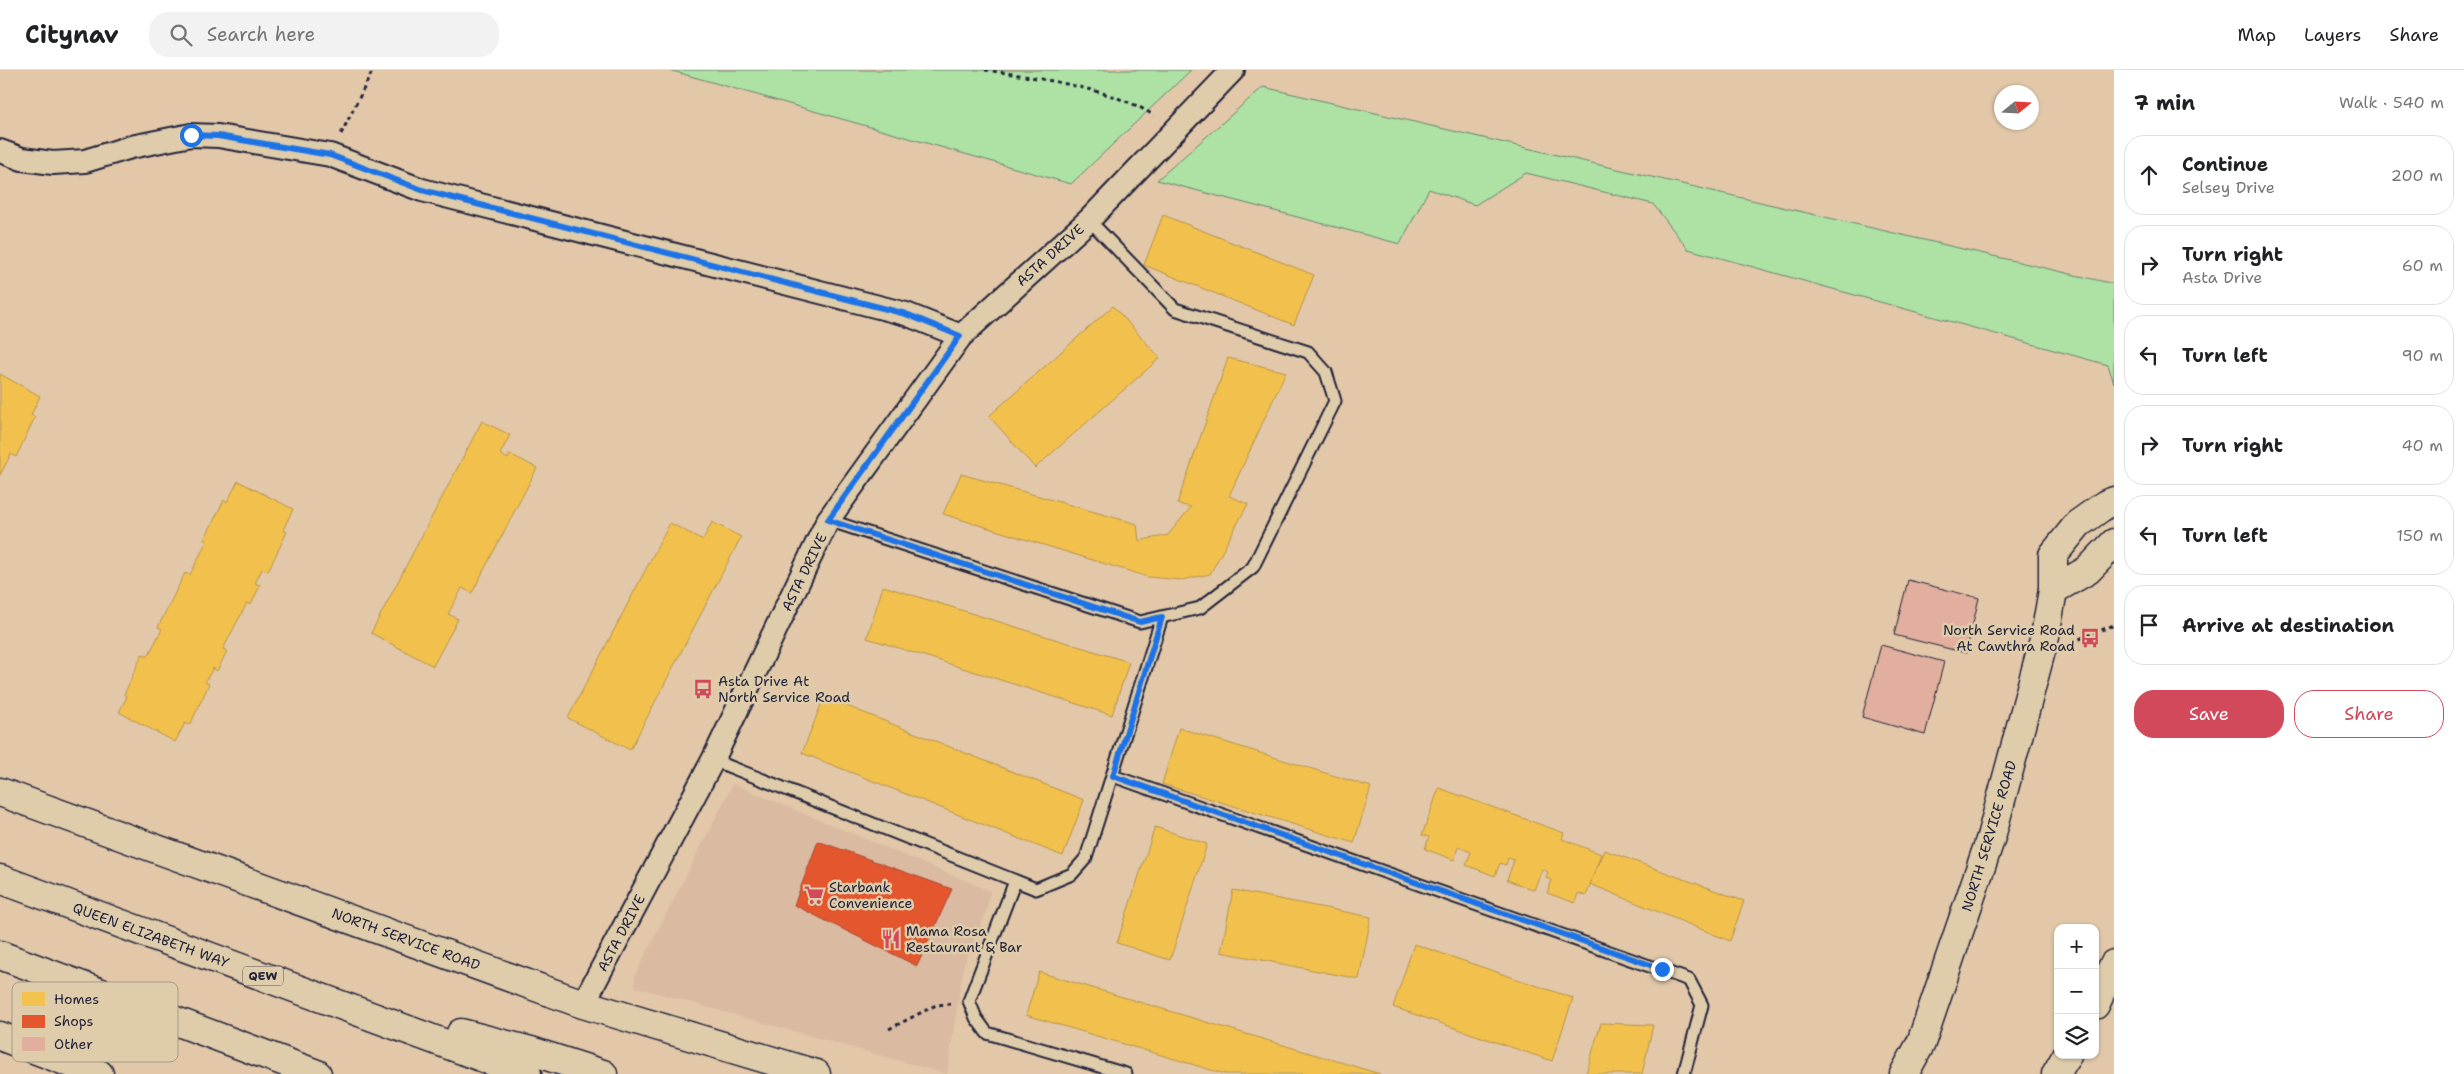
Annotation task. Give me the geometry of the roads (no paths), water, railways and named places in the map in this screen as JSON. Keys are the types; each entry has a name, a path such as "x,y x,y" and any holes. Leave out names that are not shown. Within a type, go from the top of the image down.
{"main road":[{"name":"NORTH SERVICE ROAD","path":"1904,1074 1921,1043 1991,837 2040,657 2053,590 2053,555 2078,524 2106,504 2114,501"},
{"path":"2053,590 2088,570 2114,543"},
{"name":"NORTH SERVICE ROAD","path":"0,792 583,1004 816,1074"},
{"name":"QUEEN ELIZABETH WAY","path":"0,879 526,1074"},
{"path":"0,954 74,982"},
{"path":"2099,996 2114,964"},
{"path":"311,994 531,1051 603,1074"},
{"path":"178,1021 317,1074"},
{"path":"0,1036 12,1041"},
{"path":"2056,1074 2065,1059"},
{"path":"68,1062 99,1074"}],"street":[{"name":"ASTA DRIVE","path":"583,1004 714,760 828,520 960,336 1089,220 1234,70"},
{"path":"0,150 22,159 52,163 85,161 131,147 191,135 218,136 330,155 422,190 906,314 960,336"}],"lane":[{"path":"828,520 1140,622 1200,608 1253,567 1335,401 1326,372 1308,352 1175,309 1089,220"},
{"path":"714,760 1036,889 1072,874 1086,858 1162,617"},
{"path":"1113,776 1689,980 1702,1005 1684,1074"},
{"path":"1015,881 969,1001 976,1018 987,1033 1126,1074"}],"place":[{"name":"North Service Road At Cawthra Road","path":"2090,638"},
{"name":"Asta Drive At North Service Road","path":"703,689"},
{"name":"Starbank Convenience","path":"814,895"},
{"name":"Mama Rosa Restaurant & Bar","path":"891,939"}]}
